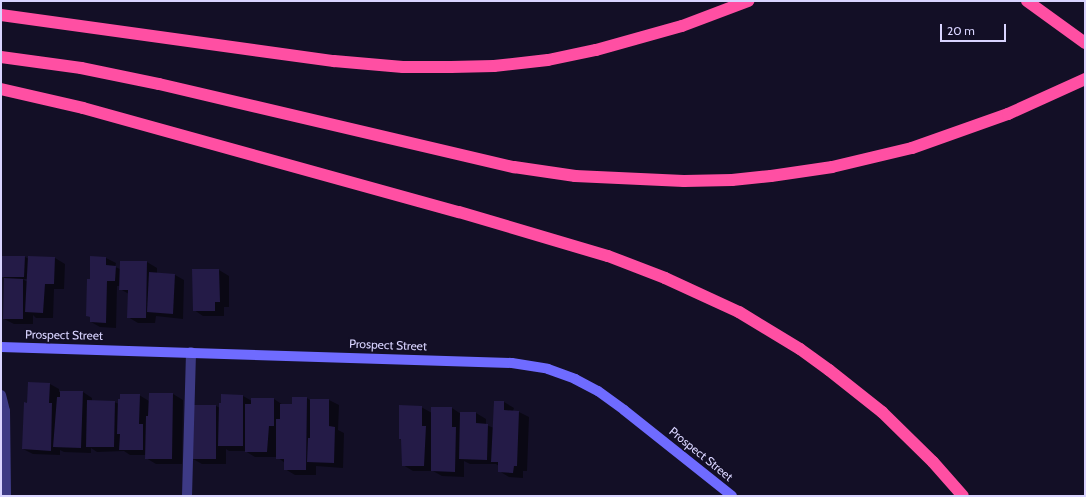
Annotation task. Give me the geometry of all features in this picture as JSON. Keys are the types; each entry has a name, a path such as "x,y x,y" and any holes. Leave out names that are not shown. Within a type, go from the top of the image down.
{"highway":[{"path":"1,15 334,62 403,67 451,67 494,66 540,60 596,50 682,26 748,1"},
{"path":"1027,1 1085,43"},
{"path":"1,57 81,68 159,84 514,167 575,176 632,180 732,180 832,167 912,148 970,128 1046,98 1085,78"},
{"path":"1,89 63,103 458,212 600,254 664,278 739,312 800,349 830,370 882,412 933,462 962,496"}],"main road":[{"name":"Prospect Street","path":"1,346 512,363 548,369 575,378 602,394 732,496"}],"lane":[{"path":"187,496 191,352"},
{"path":"1,395 5,411 6,496"}],"building":[{"path":"1,256 25,256 24,277 1,277"},
{"path":"28,256 55,257 54,284 45,284 43,313 25,312"},
{"path":"90,256 106,257 106,265 116,266 115,281 107,281 106,323 90,322 90,317 86,316 87,279 90,279"},
{"path":"120,261 147,261 146,318 127,318 128,290 119,290"},
{"path":"192,269 219,269 220,302 215,302 215,311 193,311"},
{"path":"149,272 175,274 173,314 147,312"},
{"path":"4,278 23,279 23,319 3,319"},
{"path":"28,382 50,383 49,403 52,403 51,451 22,449 24,402 27,403"},
{"path":"60,391 83,391 81,448 53,447 57,397 60,397"},
{"path":"149,393 173,393 172,459 145,459 146,416 148,416"},
{"path":"120,394 140,394 139,424 143,424 143,450 119,450 120,434 117,434 118,399 120,399"},
{"path":"221,394 243,395 243,446 218,446 219,403 221,403"},
{"path":"292,397 307,397 306,470 284,470 284,459 276,459 276,419 280,419 280,404 292,404"},
{"path":"251,398 274,398 274,426 269,426 267,452 245,452 245,404 251,404"},
{"path":"310,399 329,399 329,426 335,427 334,463 307,462 308,438 310,438"},
{"path":"87,400 115,401 114,447 86,447"},
{"path":"494,401 504,401 504,410 519,411 517,466 514,466 513,473 498,472 498,462 491,462"},
{"path":"192,405 216,405 216,459 192,459"},
{"path":"399,405 422,406 422,426 426,426 424,466 402,466 401,439 399,439"},
{"path":"431,407 452,407 452,427 456,427 455,472 431,471"},
{"path":"460,412 476,412 476,423 488,424 487,460 459,459"}]}
